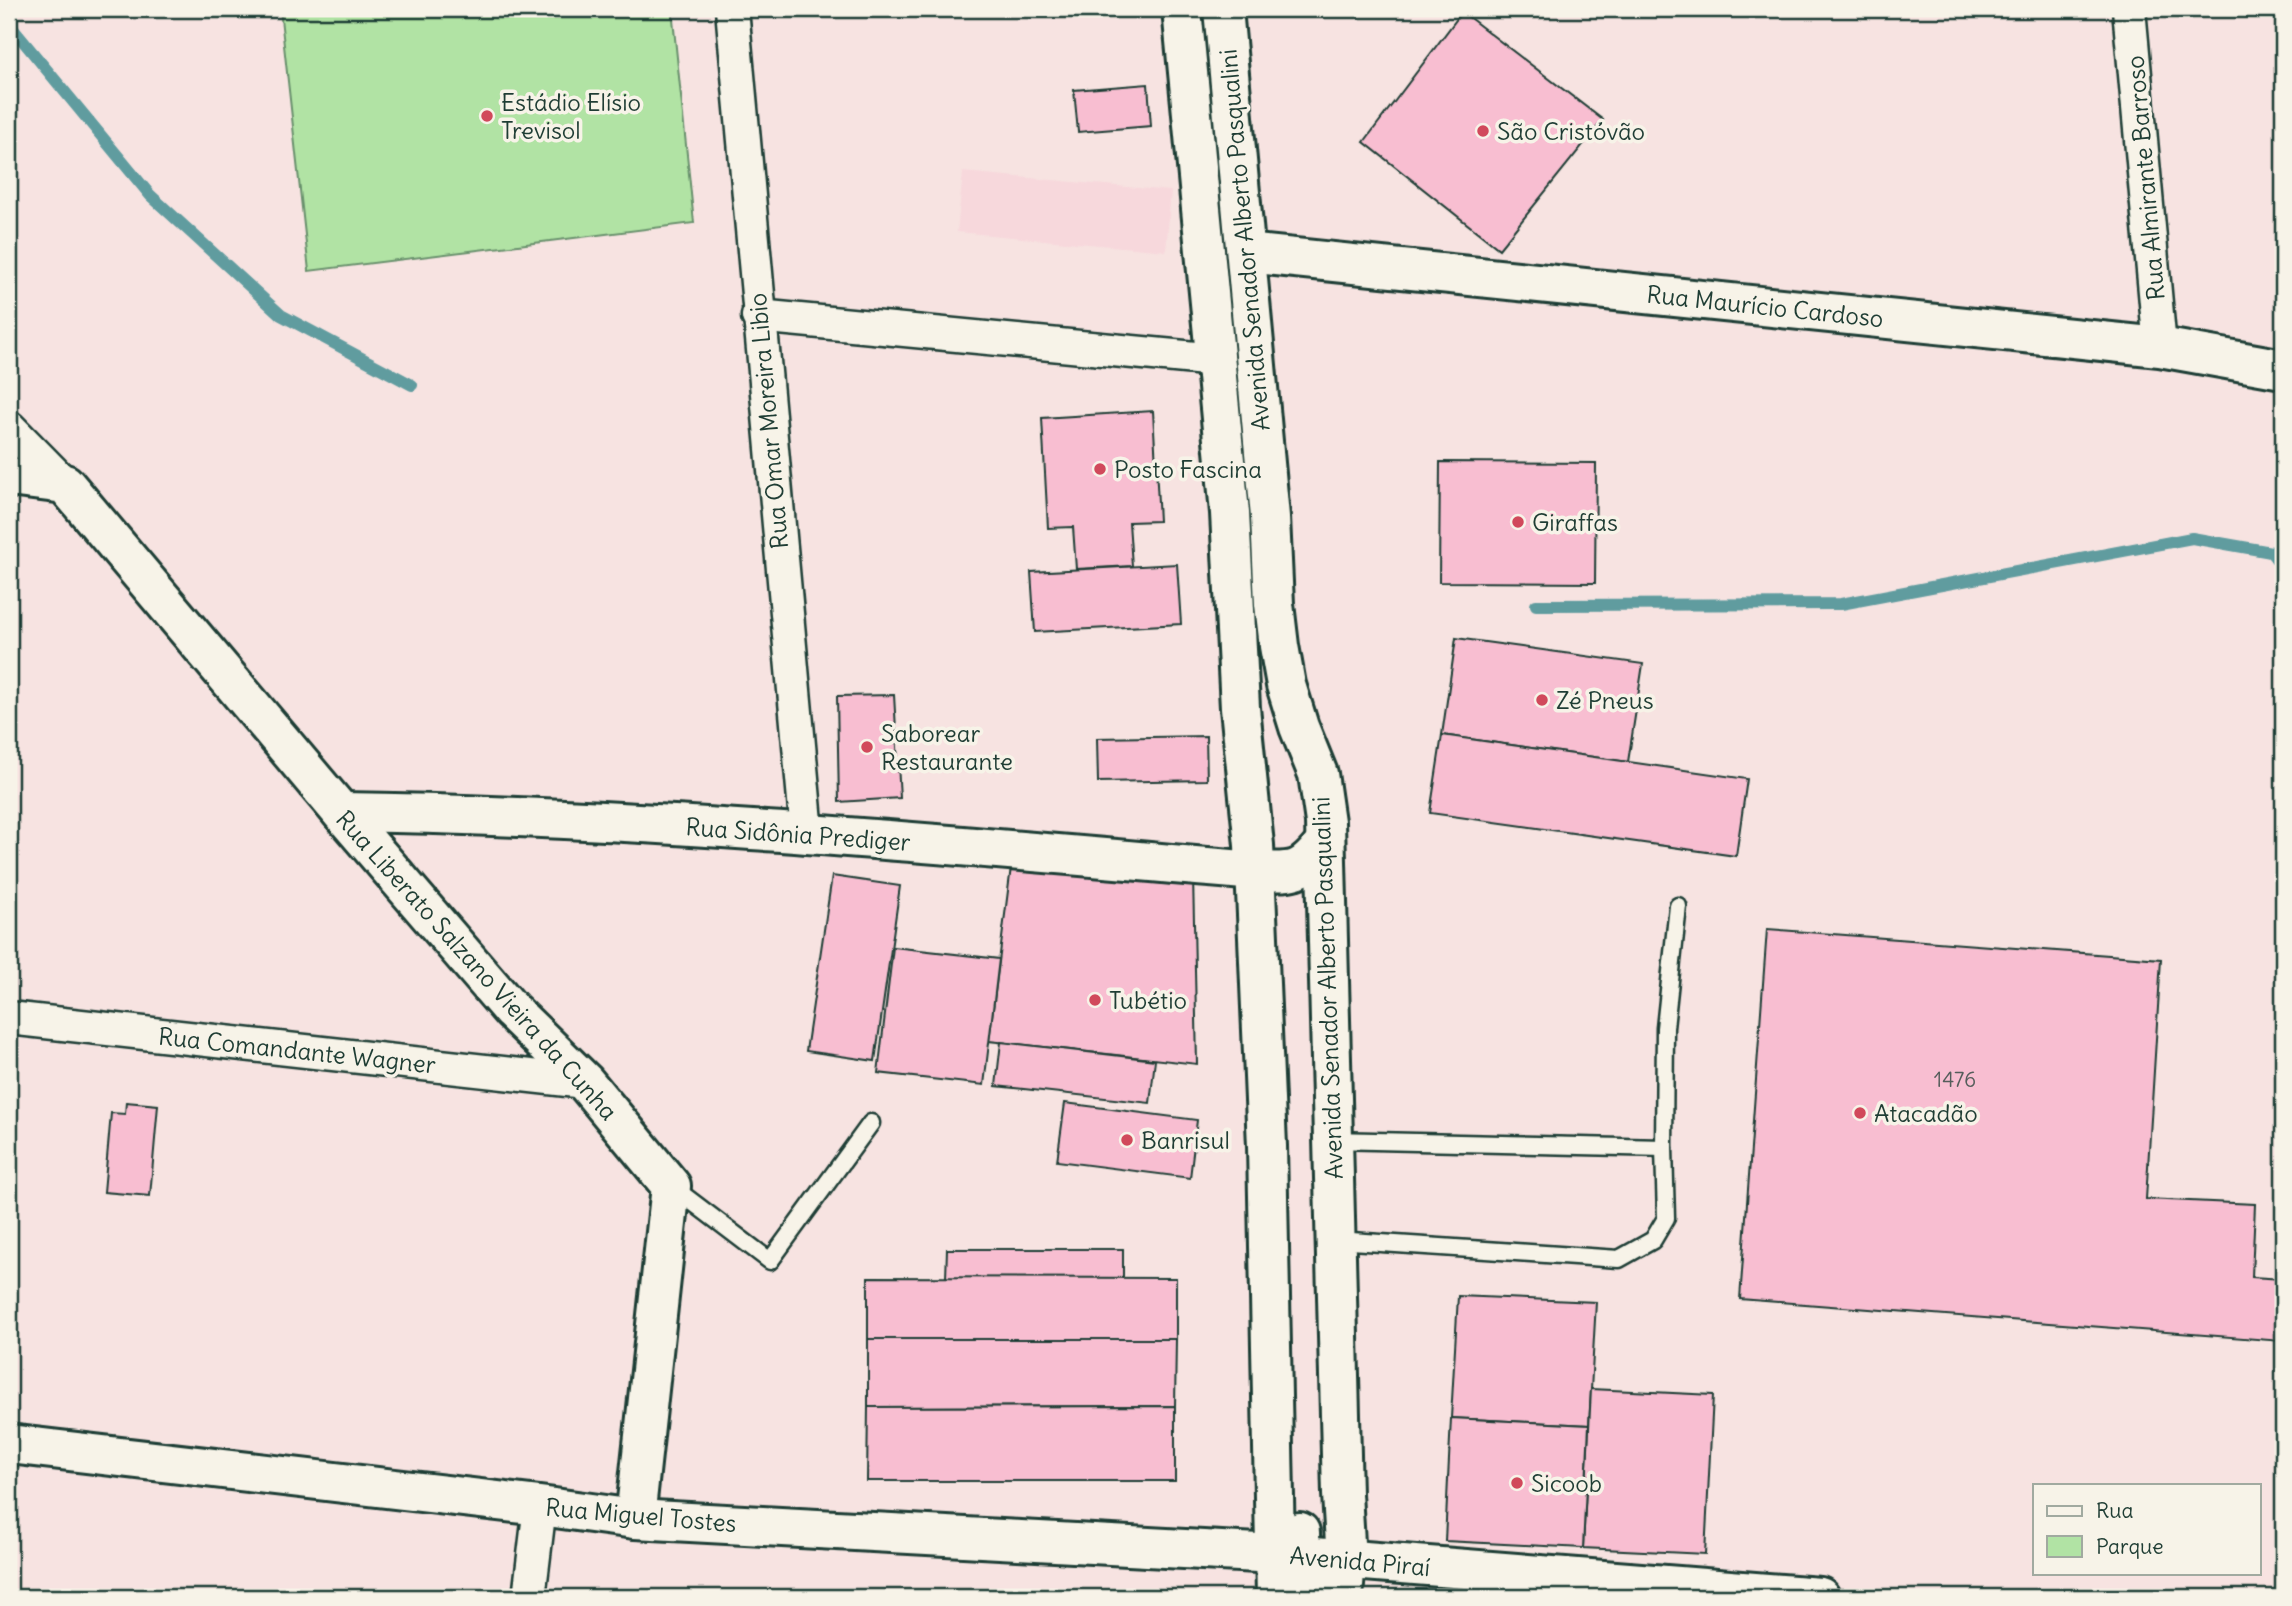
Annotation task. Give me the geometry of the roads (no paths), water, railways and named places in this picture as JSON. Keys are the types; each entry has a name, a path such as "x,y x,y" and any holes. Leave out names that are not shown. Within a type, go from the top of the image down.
{"street":[{"name":"Rua Omar Moreira Libio","path":"732,9 807,833"},
{"name":"Avenida Senador Alberto Pasqualini","path":"1182,9 1230,513 1240,708 1255,870 1256,940 1288,1555 1276,1597"},
{"name":"Avenida Senador Alberto Pasqualini","path":"1223,9 1270,517 1279,646 1286,685 1318,774 1325,822 1342,1494 1346,1560 1343,1597"},
{"name":"Rua Almirante Barroso","path":"2129,9 2160,347"},
{"name":"Rua Maurício Cardoso","path":"1246,253 2160,347 2283,369"},
{"path":"758,316 1216,360"},
{"name":"Rua Liberato Salzano Vieira da Cunha","path":"9,427 65,484 512,1011 584,1082 671,1186"},
{"path":"9,477 65,484"},
{"name":"Rua Sidônia Prediger","path":"341,812 449,814 807,833 1292,872 1310,862 1325,844"},
{"name":"Rua Comandante Wagner","path":"9,1018 584,1082"},
{"path":"635,1520 671,1186"},
{"name":"Rua Miguel Tostes","path":"9,1444 540,1506 635,1520 1288,1555"},
{"path":"529,1597 540,1506"},
{"path":"1288,1555 1295,1597"},
{"path":"1288,1555 1316,1597"},
{"name":"Avenida Piraí","path":"1288,1555 1821,1597"}],"lane":[{"path":"1336,1240 1619,1259 1653,1240 1666,1218 1665,1028 1678,906"},
{"path":"671,1186 770,1261 871,1123"},
{"path":"1332,1140 1664,1148"}],"waterway":[{"path":"9,24 150,195 281,315 412,385"},
{"path":"1536,605 1841,604 2192,538 2271,552 2283,549"},
{"path":"2271,552 2283,568"}],"place":[{"name":"Estádio Elísio Trevisol","path":"487,116"},
{"name":"São Cristóvão","path":"1483,131"},
{"name":"Posto Fascina","path":"1100,469"},
{"name":"Giraffas","path":"1518,522"},
{"name":"Zé Pneus","path":"1542,700"},
{"name":"Saborear Restaurante","path":"867,747"},
{"name":"Tubétio","path":"1095,1000"},
{"name":"Atacadão","path":"1860,1113"},
{"name":"Banrisul","path":"1127,1140"},
{"name":"Sicoob","path":"1517,1483"}]}
